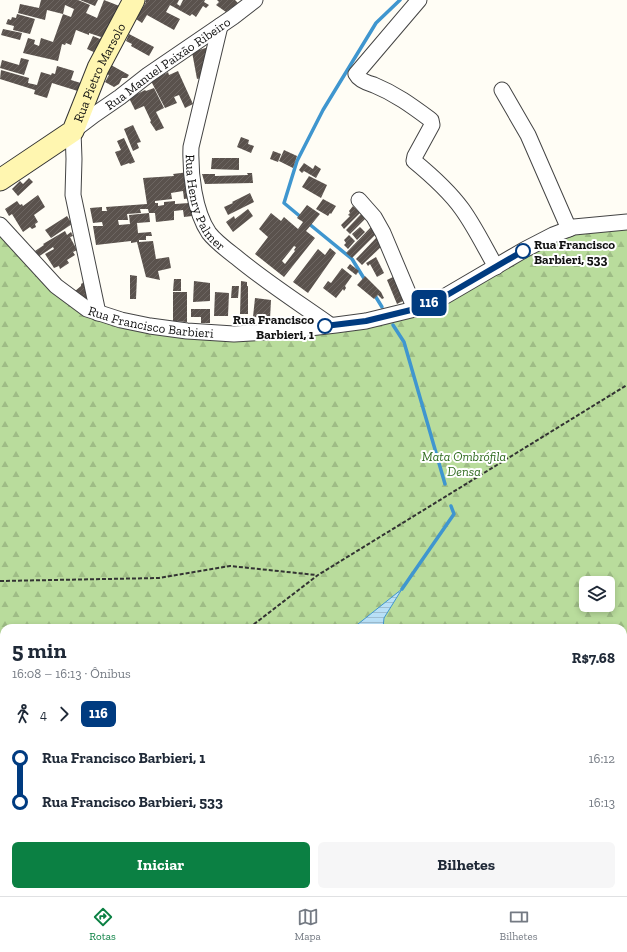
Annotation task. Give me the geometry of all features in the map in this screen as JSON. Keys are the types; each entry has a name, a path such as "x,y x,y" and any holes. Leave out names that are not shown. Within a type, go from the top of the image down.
{"main road":[{"name":"Rua Pietro Marsolo","path":"73,131 98,68 134,0"},
{"name":"Rua Manuel Paixão Ribeiro","path":"0,180 73,131"}],"street":[{"name":"Rua Manuel Paixão Ribeiro","path":"73,131 148,75 220,26 255,0"},
{"path":"419,0 356,74 360,79 367,83 399,96 431,120 432,125 413,160 425,169 462,209 496,267"},
{"name":"Rua Henry Palmer","path":"220,26 191,147 190,163 198,208 203,222 214,239 250,268 330,326"},
{"path":"502,90 528,135 569,229"},
{"name":"Rua Pietro Marsolo","path":"73,131 73,195 98,313"},
{"path":"359,200 374,217 383,233 415,309"},
{"name":"Rua Francisco Barbieri","path":"0,225 56,286 86,308 121,320 150,326 187,331 234,334 330,326 366,321 415,309 442,298 553,235 583,226 627,222"}],"path":[{"path":"254,624 318,575 627,385"},
{"path":"0,580 159,578 230,566 318,575"}],"green space":[{"name":"Mata Ombrófila Densa","path":"627,222 627,624 0,624 0,224 95,313 158,328 284,330 421,307 576,227"}],"water":[{"path":"402,589 384,618 383,624 358,624"}],"building":[{"path":"41,0 78,0 90,5 86,13 97,18 104,0 122,7 98,54 87,49 93,36 100,39 101,37 89,33 89,35 76,30 71,45 66,43 65,45 62,44 58,61 23,53 28,38 35,40 34,44 39,46 41,38 53,42 63,14 47,10 45,20 18,13 20,4 39,8","holes":["65,5 74,9 71,17 63,14"]},
{"path":"80,0 98,0 95,6"},
{"path":"146,0 179,0 177,4 180,6 183,0 205,0 204,2 209,5 206,8 203,6 196,17 192,14 190,16 170,5 166,12 180,19 174,30 147,15 142,23 136,19"},
{"path":"217,0 235,0 238,3 226,12 216,5 219,2"},
{"path":"17,14 35,19 30,34 13,30 14,26 6,24 8,19 11,20 12,17 16,18"},
{"path":"3,29 22,33 20,40 1,35"},
{"path":"129,34 154,47 149,56 131,46 132,44 126,41"},
{"path":"209,47 204,74 201,75 202,78 197,79 192,52"},
{"path":"21,58 29,60 24,75 0,68 2,60 19,65"},
{"path":"111,65 129,75 127,78 122,78 119,84 114,87 105,82 109,75 106,74"},
{"path":"57,66 74,71 71,80 84,84 81,92 52,83 47,98 34,94 35,90 0,79 1,70 29,78 28,83 37,85 41,72 51,75 52,73 55,74"},
{"path":"178,71 193,104 185,108 179,95 174,97 177,103 165,108 151,81 168,72 169,75"},
{"path":"154,88 164,108 156,112 164,128 156,131 150,122 151,121 144,106 135,110 129,98 145,90"},
{"path":"133,125 141,142 137,143 139,148 133,151 124,129"},
{"path":"241,137 249,140 248,144 254,146 251,153 237,147"},
{"path":"124,138 135,162 121,166 115,152 121,150 117,141"},
{"path":"284,150 297,156 293,168 279,161"},
{"path":"273,151 281,154 278,162 270,159"},
{"path":"212,158 239,158 239,170 211,169"},
{"path":"304,163 313,169 315,165 321,169 316,178 304,171 302,173 299,170"},
{"path":"189,172 193,198 184,199 183,191 171,193 172,199 155,201 155,203 158,203 158,206 164,205 164,202 175,201 175,204 189,203 198,218 192,218 192,216 184,217 183,210 174,211 174,220 156,222 155,213 149,213 150,222 137,223 138,233 151,232 152,236 146,236 146,240 139,240 139,242 153,241 156,259 169,257 171,268 158,271 160,280 146,277 137,242 131,243 131,241 96,245 93,226 103,226 102,222 93,223 90,208 102,207 102,211 107,211 106,207 147,204 143,178 174,176 173,174","holes":["140,209 148,209 149,213 129,215 130,224 119,225 118,220 128,220 127,214 141,213"]},
{"path":"247,173 252,173 253,183 205,184 202,174 215,174 215,176 248,175"},
{"path":"309,176 327,185 321,198 302,187"},
{"path":"29,178 33,182 18,196 12,189 20,181 23,184"},
{"path":"250,193 254,202 228,215 224,207"},
{"path":"38,195 45,207 34,215 38,222 35,224 36,227 32,229 30,227 23,232 12,214 9,216 5,209 17,201 23,206"},
{"path":"323,199 336,206 328,216 316,209"},
{"path":"307,205 320,214 306,231 315,238 284,277 255,254 268,237 259,229 271,213 281,221 284,217 298,229 303,222 297,218","holes":["294,246 296,247 294,250 295,251 285,264 282,261"]},
{"path":"353,206 360,213 344,229 341,225 350,216 348,215 350,213 349,211"},
{"path":"248,209 253,216 233,232 226,222 234,216 235,219"},
{"path":"361,214 366,218 350,234 346,230"},
{"path":"67,216 72,224 51,238 45,230"},
{"path":"373,225 379,231 352,258 346,253"},
{"path":"360,227 365,232 357,240 352,234"},
{"path":"65,231 67,235 71,232 73,236 70,237 77,250 73,252 75,255 67,260 69,263 60,269 59,266 54,268 45,254 54,249 53,247 38,257 35,251 44,245 43,244"},
{"path":"349,235 355,241 348,249 344,245 346,243 344,240"},
{"path":"377,237 384,244 362,265 356,259"},
{"path":"330,248 336,253 308,293 293,282 318,249 325,255"},
{"path":"376,257 384,273 377,277 370,264 368,266 366,263"},
{"path":"350,264 359,271 356,275 347,268"},
{"path":"342,268 352,276 345,286 346,288 344,291 343,289 336,298 323,288 328,281 331,283"},
{"path":"130,275 137,276 136,299 130,299"},
{"path":"365,276 381,292 384,298 382,299 378,295 374,299 357,285"},
{"path":"395,276 409,298 397,304 387,280"},
{"path":"174,279 181,279 181,291 173,291"},
{"path":"194,281 210,283 210,301 193,302"},
{"path":"241,281 247,282 248,286 248,314 240,314"},
{"path":"84,282 88,301 87,298 85,299 75,291"},
{"path":"232,286 239,286 238,298 231,298"},
{"path":"173,292 187,292 187,322 173,321"},
{"path":"215,292 229,293 228,316 214,316"},
{"path":"255,298 271,300 270,319 253,317"},
{"path":"191,309 210,309 210,323 201,323 201,317 191,317"}],"waterway":[{"path":"302,218 284,203 297,161 323,110 376,23 400,0"},
{"path":"308,223 352,259 365,280"},
{"path":"374,294 382,307"},
{"path":"393,325 404,342 445,484"},
{"path":"402,589 454,514 451,506"}],"bus line":[{"name":"116","path":"325,326 366,321 415,309 442,298 523,251"}],"place":[{"name":"Rua Francisco Barbieri, 533","path":"523,251"},
{"name":"Rua Francisco Barbieri, 1","path":"325,326"}]}
